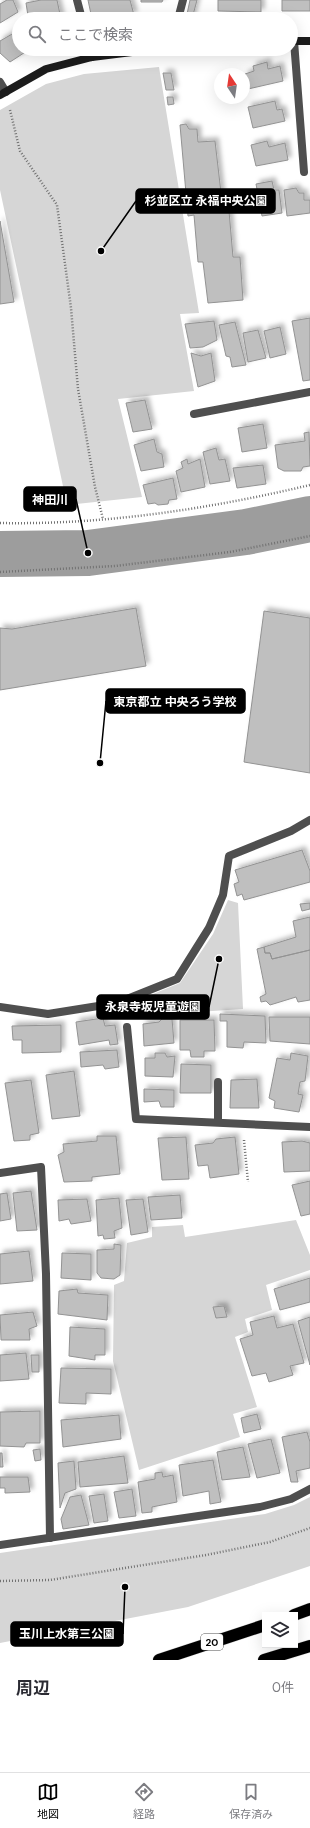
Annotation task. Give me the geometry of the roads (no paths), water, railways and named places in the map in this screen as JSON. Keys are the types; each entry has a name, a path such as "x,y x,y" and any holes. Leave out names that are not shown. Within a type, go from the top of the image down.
{"highway":[{"path":"298,1614 310,1610"},
{"name":"20","path":"159,1660 262,1626"},
{"path":"264,1660 310,1646"}],"street":[{"path":"77,0 80,12"},
{"path":"180,12 183,0"},
{"path":"298,41 310,41"},
{"path":"0,82 3,93 46,69 83,56"},
{"path":"293,56 304,172"},
{"path":"194,414 310,392"},
{"path":"0,1007 48,1014 117,1003 177,978 209,928 223,895 229,856 291,831 310,820"},
{"path":"127,1027 136,1119 310,1127"},
{"path":"218,1082 218,1122"},
{"path":"0,1173 41,1166 46,1282 50,1538"},
{"path":"0,1545 260,1507 291,1499 310,1489"}],"waterway":[{"path":"0,554 88,553 246,532 310,519"}],"place":[{"name":"杉並区立 永福中央公園","path":"101,251"},
{"name":"神田川","path":"88,553"},
{"name":"東京都立 中央ろう学校","path":"100,763"},
{"name":"永泉寺坂児童遊園","path":"219,959"},
{"name":"玉川上水第三公園","path":"125,1587"}]}
